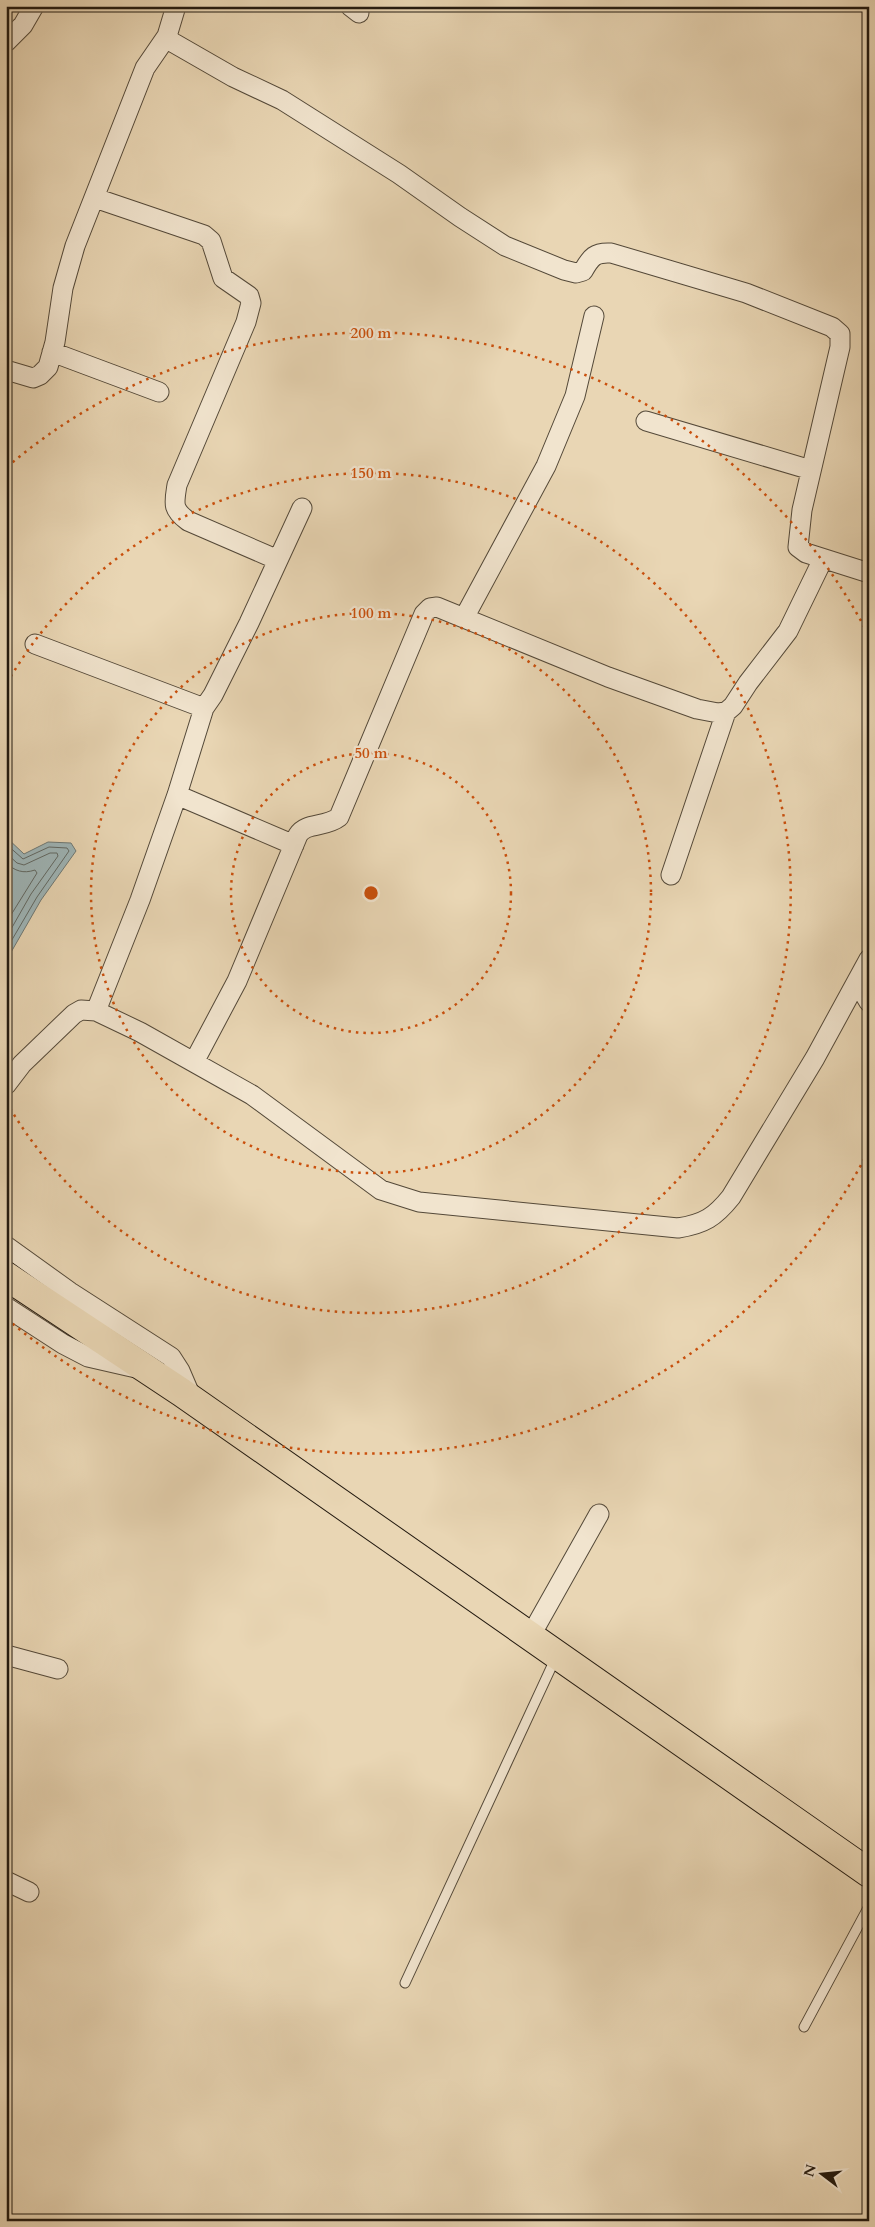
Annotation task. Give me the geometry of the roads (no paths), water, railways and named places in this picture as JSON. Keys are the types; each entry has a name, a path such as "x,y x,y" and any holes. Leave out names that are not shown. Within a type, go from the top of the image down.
{"main road":[{"path":"6,1276 192,1400 869,1873"}],"street":[{"path":"6,42 23,25 34,6"},
{"path":"6,370 20,376 33,378 40,375 48,367 63,288 75,246 145,68 167,36 176,6"},
{"path":"167,36 172,42 233,77 282,100 399,174 474,227 505,246 576,273 583,271 591,256 600,252 611,253 746,293 832,327 840,334 840,347 802,510 798,547 806,553 869,573"},
{"path":"95,198 204,235 211,241 223,278 249,296 251,303 246,322 177,485 174,504 179,514 188,521 278,560"},
{"path":"464,618 546,466 575,396 594,316"},
{"path":"52,352 159,392"},
{"path":"646,422 811,470"},
{"path":"96,1011 140,900 177,795 204,708 213,695 249,623 302,508"},
{"path":"671,875 726,712 733,706 748,683 788,631 823,559"},
{"path":"194,1062 237,981 301,830 308,827 323,826 339,818 424,614 430,608 437,608 464,618 608,677 697,709 718,713 726,712"},
{"path":"35,644 204,708"},
{"path":"177,795 294,845"},
{"path":"6,1085 22,1064 74,1014 82,1010 96,1011 140,1032 252,1095 381,1190 399,1197 419,1202 678,1228 695,1226 717,1214 730,1196 815,1058 869,959"},
{"path":"857,982 869,1002"},
{"path":"6,1246 70,1292 171,1357 180,1370 192,1400"},
{"path":"6,1307 63,1344 88,1357 148,1370"},
{"path":"530,1635 599,1514"},
{"path":"6,1655 58,1670"},
{"path":"6,1881 29,1892"}],"lane":[{"path":"405,1983 557,1654"},
{"path":"804,2027 869,1906"}],"water":[{"path":"6,837 24,854 48,842 71,843 76,851 41,900 6,961"}]}
